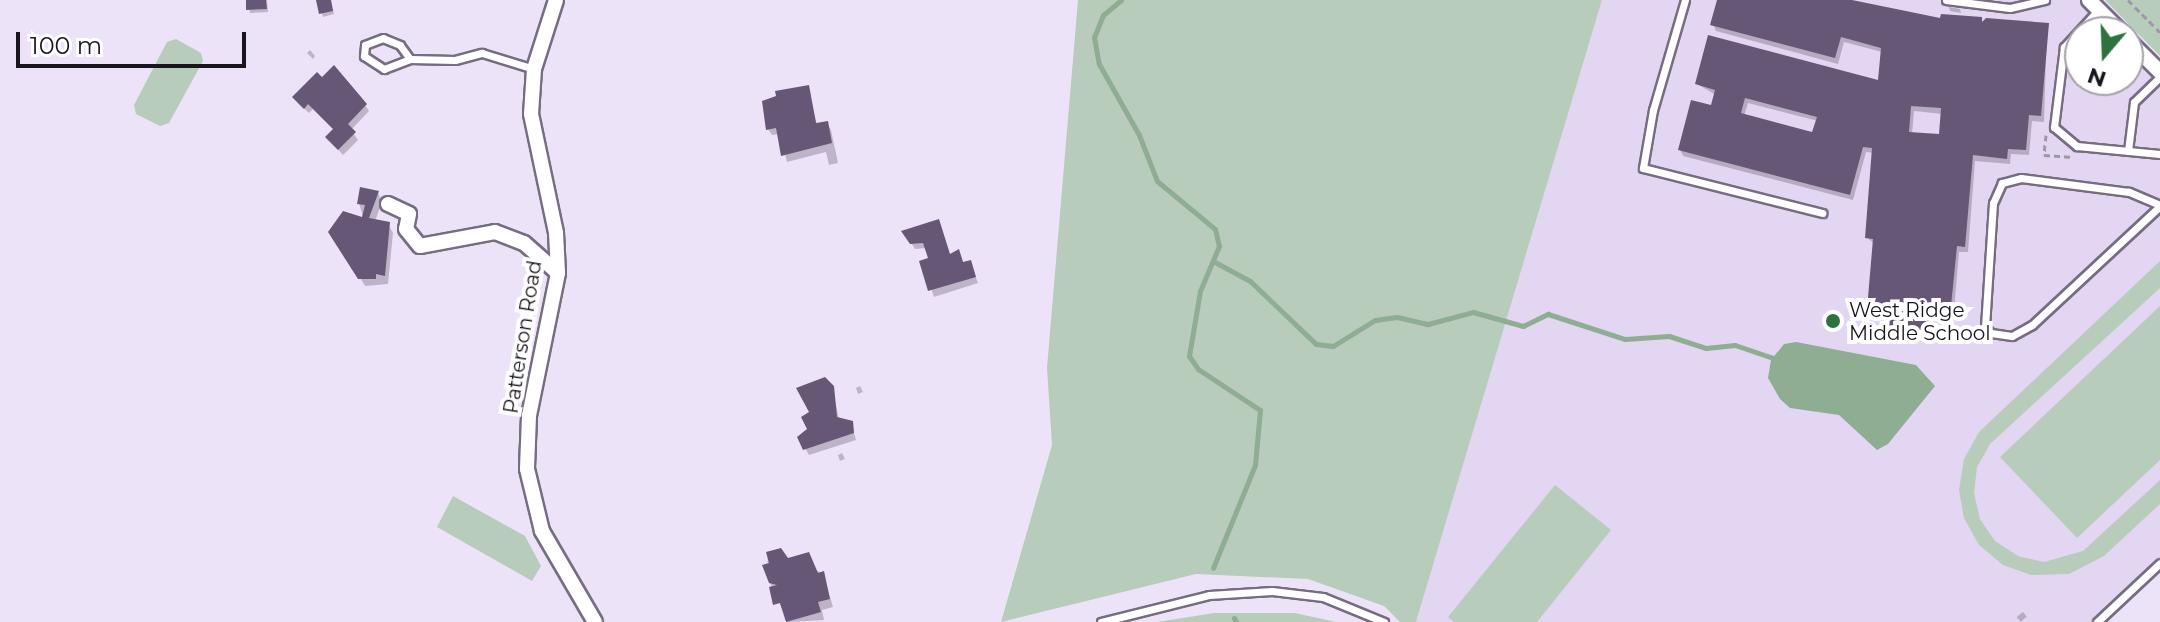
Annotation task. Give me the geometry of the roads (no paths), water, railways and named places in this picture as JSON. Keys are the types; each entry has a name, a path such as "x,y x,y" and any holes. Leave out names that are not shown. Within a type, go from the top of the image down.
{"street":[{"name":"Patterson Road","path":"556,0 534,69 531,114 556,233 558,273 529,416 527,469 542,531 595,622"},
{"path":"2144,58 2160,75"},
{"path":"388,204 409,214 406,229 420,246 495,232 524,243 558,273"}],"lane":[{"path":"1685,0 1653,110 1643,168 1822,213"},
{"path":"1946,0 2010,8 2045,0"},
{"path":"2094,5 2064,47 2054,127 2077,146 2160,154"},
{"path":"410,59 400,45 383,38 365,45 364,56 384,69 410,59 455,60 482,53 534,69"},
{"path":"2128,151 2134,102 2160,75"},
{"path":"2021,178 2129,192 2160,206 2032,325 2012,336 1991,333 1985,327 1993,203 2002,183 2021,178"},
{"path":"2097,622 2160,563"},
{"path":"1101,622 1209,595 1272,591 1323,597 1384,622"}],"waterway":[{"path":"1121,0 1103,15 1094,37 1099,64 1139,135 1157,181 1215,229 1219,246 1200,291 1189,356 1198,369 1260,410 1255,465 1213,568"},
{"path":"1213,261 1250,281 1316,344 1333,346 1375,320 1397,317 1428,324 1473,312 1523,326 1548,314 1625,339 1669,336 1706,348 1735,345 1779,360"},
{"path":"1234,618 1236,622"}],"place":[{"name":"West Ridge Middle School","path":"1833,321"}]}
